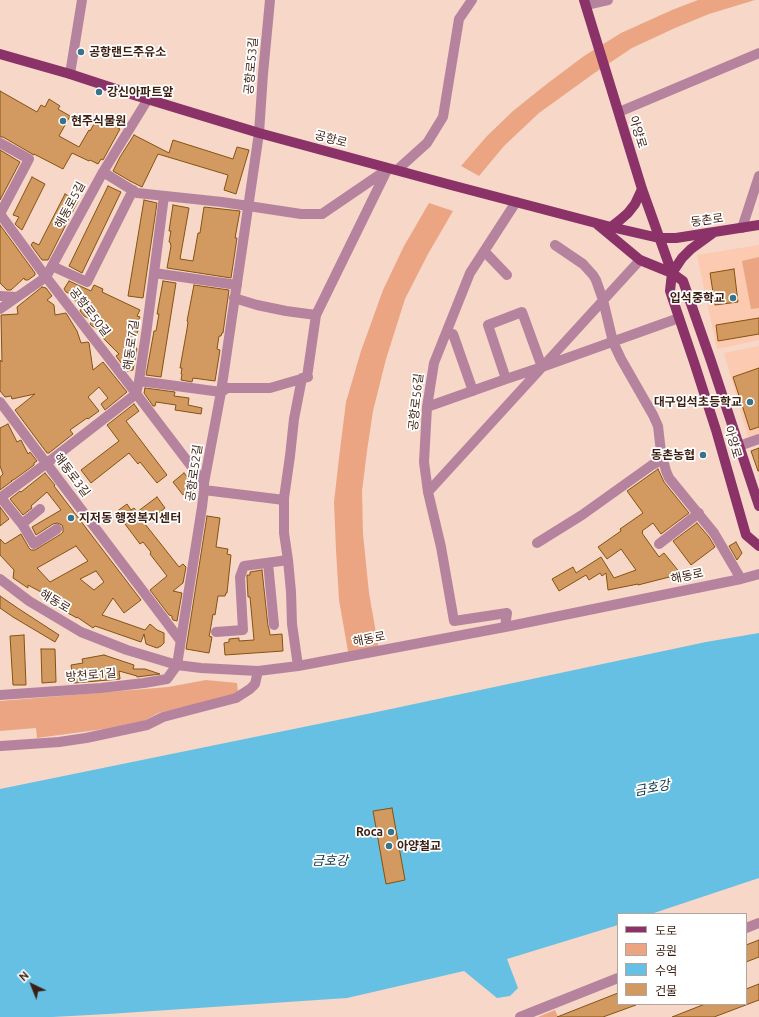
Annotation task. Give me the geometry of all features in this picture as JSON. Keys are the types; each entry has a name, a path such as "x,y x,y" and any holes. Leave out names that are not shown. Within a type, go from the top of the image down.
{"main road":[{"name":"아양로","path":"585,3 642,189 672,273 670,291 716,430 746,535 759,546"},
{"name":"공항로","path":"0,54 70,74 148,100 260,133 451,185 659,238"},
{"path":"611,227 628,213 635,204 642,189"},
{"path":"596,223 640,260 672,273 682,258 691,249 714,232"},
{"name":"동촌로","path":"659,238 676,238 759,225"},
{"name":"아양로","path":"672,273 683,281 759,506"}],"street":[{"path":"70,74 82,0"},
{"name":"공항로53길","path":"260,133 263,74 270,0"},
{"path":"397,170 427,143 443,117 459,19 472,0"},
{"path":"585,3 608,0"},
{"name":"아양로","path":"619,112 759,53"},
{"name":"해동로5길","path":"0,309 46,277 103,172 148,100"},
{"name":"공항로52길","path":"177,665 204,486 221,392 260,133"},
{"path":"0,144 29,159 0,214"},
{"path":"103,172 137,193 249,206 301,214 322,214 388,169 316,315 307,377 294,419 284,500 284,533 288,560 292,624 298,666"},
{"path":"742,228 759,176"},
{"path":"52,266 87,282 133,190"},
{"name":"해동로7길","path":"136,394 164,196"},
{"name":"공항로56길","path":"505,627 507,613 454,621 441,547 428,492 424,462 427,407 434,363 470,273 516,202"},
{"name":"공항로50길","path":"0,214 204,486"},
{"path":"556,245 583,264 593,275 604,300 613,342 658,426 663,460 669,478 714,533 741,578"},
{"path":"484,251 507,275"},
{"path":"428,492 640,260"},
{"path":"154,273 237,285"},
{"path":"0,296 17,297"},
{"path":"234,298 257,305 316,315"},
{"path":"506,379 488,325 522,312 542,367"},
{"path":"427,407 679,318"},
{"path":"452,334 473,391"},
{"path":"139,381 221,392 227,388 270,388 307,377"},
{"path":"57,529 34,544 22,524 0,498 136,394"},
{"name":"해동로3길","path":"0,402 180,640"},
{"path":"739,446 759,439"},
{"path":"537,543 582,515 652,465 663,460"},
{"path":"204,486 284,500"},
{"path":"22,524 40,509"},
{"path":"659,544 699,514"},
{"path":"216,632 243,630 240,577 244,566 288,560"},
{"path":"268,563 274,625"},
{"name":"해동로","path":"0,579 29,601 80,632 127,650 177,665 201,668 258,671 298,666 505,627 759,574"},
{"name":"방천로1길","path":"0,695 101,688 167,679 177,665"},
{"path":"1,746 59,742 86,738 147,724 163,717 236,698 250,689 254,684 258,671"},
{"path":"747,928 759,923"},
{"path":"520,1017 617,978"}],"shaded area":[{"name":"입석중학교","path":"759,245 759,340 717,349 697,255"},
{"path":"759,346 759,435 748,437 724,353"}],"green space":[{"path":"698,0 755,0 709,14 632,48 539,113 504,146 479,176 461,166 487,136 513,111 584,56 621,33"},
{"path":"429,203 453,211 428,254 405,299 386,359 373,411 362,491 363,534 369,593 379,650 349,657 339,600 334,502 346,402 361,351 383,290 404,246"},
{"path":"759,257 759,308 751,309 742,261"},
{"path":"206,680 237,683 238,693 158,713 144,721 104,729 37,738 36,728 0,731 0,701 168,687"},
{"path":"555,1010 558,1017 538,1017"}],"water":[{"name":"금호강","path":"759,633 759,878 654,913 617,913 617,925 507,959 518,988 510,996 497,998 464,971 347,998 108,1014 52,1017 0,1017 0,789 372,713 706,642"}],"building":[{"path":"0,91 37,112 41,105 45,107 49,99 60,106 58,109 70,116 59,136 79,147 98,117 120,129 103,160 101,159 98,164 72,153 63,169 34,155 3,137 0,137"},
{"path":"134,135 169,153 173,140 233,159 237,147 249,150 236,194 224,190 228,175 158,154 142,187 130,181 113,171"},
{"path":"0,150 20,162 0,200"},
{"path":"32,177 45,184 22,230 15,224 19,217 13,215"},
{"path":"108,186 121,192 82,273 69,266"},
{"path":"65,194 78,201 48,260 42,260 31,245 33,242 39,245"},
{"path":"144,200 157,203 143,298 128,296"},
{"path":"173,205 189,208 180,259 193,261 198,233 200,233 204,207 240,211 235,238 237,238 231,278 167,268 171,246 169,242 171,231 169,231"},
{"path":"0,225 35,273 35,275 28,280 25,280 24,278 11,290 7,290 0,283"},
{"path":"734,269 738,302 715,305 710,273"},
{"path":"69,281 91,291 94,285 103,289 102,292 140,310 137,316 140,317 135,327 139,328 133,344 137,349 133,370 127,371 116,356 119,354 101,336 105,332 90,324 92,320 84,316 80,311 83,305 74,300 76,297 66,292 64,289"},
{"path":"163,281 176,283 161,377 146,375 154,331 156,331 159,314 157,314"},
{"path":"194,285 229,290 223,333 219,336 217,349 220,350 215,381 193,378 192,382 181,380 182,368 180,368"},
{"path":"42,287 46,288 52,296 47,300 54,305 55,315 66,313 77,331 81,343 89,343 93,370 103,362 127,392 105,410 101,404 108,398 99,387 88,397 99,411 70,430 73,434 49,453 47,453 15,410 35,394 12,399 11,396 5,397 0,391 0,360 2,362 1,315 18,314 17,307"},
{"name":"입석중학교","path":"759,318 759,334 718,341 716,325"},
{"name":"대구입석초등학교","path":"759,368 759,427 750,430 733,377"},
{"path":"145,388 175,392 174,396 189,398 188,405 202,408 201,414 175,410 176,405 156,402 155,406 153,406 144,393"},
{"path":"134,404 139,411 126,421 167,475 157,483 140,462 138,464 129,453 91,483 81,470 119,441 107,425"},
{"path":"8,424 17,442 21,440 28,454 30,452 37,461 34,465 0,490 0,477 3,474 0,466 0,428"},
{"path":"759,448 759,471 758,471 751,451"},
{"path":"658,469 664,482 689,513 661,534 653,523 642,531 642,533 659,557 664,553 681,574 638,585 608,590 606,573 602,576 600,573 589,580 586,575 559,591 552,579 573,567 576,573 601,557 614,578 636,570 621,549 607,559 598,547 643,513 627,491"},
{"path":"45,473 141,600 124,613 113,598 102,615 145,630 150,624 157,630 164,633 164,643 161,646 157,648 146,644 144,634 141,642 95,626 93,628 77,617 51,604 54,599 28,585 28,588 13,578 14,570 0,555 0,539 5,544 21,534 29,548 31,550 35,550 63,532 62,525 57,523 36,535 32,527 61,510 47,492 23,515 10,499 20,491 21,492","holes":["76,546 88,561 50,582 37,568","96,571 104,582 94,590 80,579"]},
{"path":"184,473 194,486 192,487 194,490 189,495 186,492 183,495 173,482"},
{"path":"157,497 165,508 145,524 179,567 183,564 186,567 183,583 173,591 182,593 177,621 173,620 172,616 169,615 150,590 167,576 150,554 151,552 143,542 140,544 116,512 127,504 131,510 134,508 137,512"},
{"path":"0,507 9,519 0,526"},
{"path":"207,516 220,518 216,547 228,549 227,554 231,555 227,593 225,596 218,596 215,615 213,614 209,636 212,637 209,653 186,649"},
{"path":"697,523 715,547 691,565 673,541"},
{"path":"736,542 742,553 737,560 729,546"},
{"path":"262,570 270,635 282,634 283,651 225,655 224,643 229,642 229,639 239,638 239,641 254,640 250,597 248,597 247,575 250,575 250,572"},
{"path":"0,596 59,635 55,642 0,608"},
{"path":"24,635 26,685 13,685 10,636"},
{"path":"41,649 55,649 56,682 42,683"},
{"path":"104,655 134,665 133,669 145,669 160,674 137,677 119,671 120,679 74,683 71,665 83,663 82,659"},
{"name":"아양철교","path":"392,808 405,880 386,884 373,811"},
{"path":"759,940 759,957 747,962 747,945"},
{"path":"759,984 759,1000 747,1005 747,989"},
{"path":"617,993 617,1005 636,1005 603,1017 557,1017"},
{"path":"702,1005 746,1005 714,1017 672,1017"}],"place":[{"name":"공항랜드주유소","path":"81,52"},
{"name":"강신아파트앞","path":"99,92"},
{"name":"현주식물원","path":"63,121"},
{"name":"입석중학교","path":"733,298"},
{"name":"대구입석초등학교","path":"750,402"},
{"name":"동촌농협","path":"703,455"},
{"name":"지저동 행정복지센터","path":"71,518"},
{"name":"Roca","path":"391,832"},
{"name":"아양철교","path":"389,846"}]}
